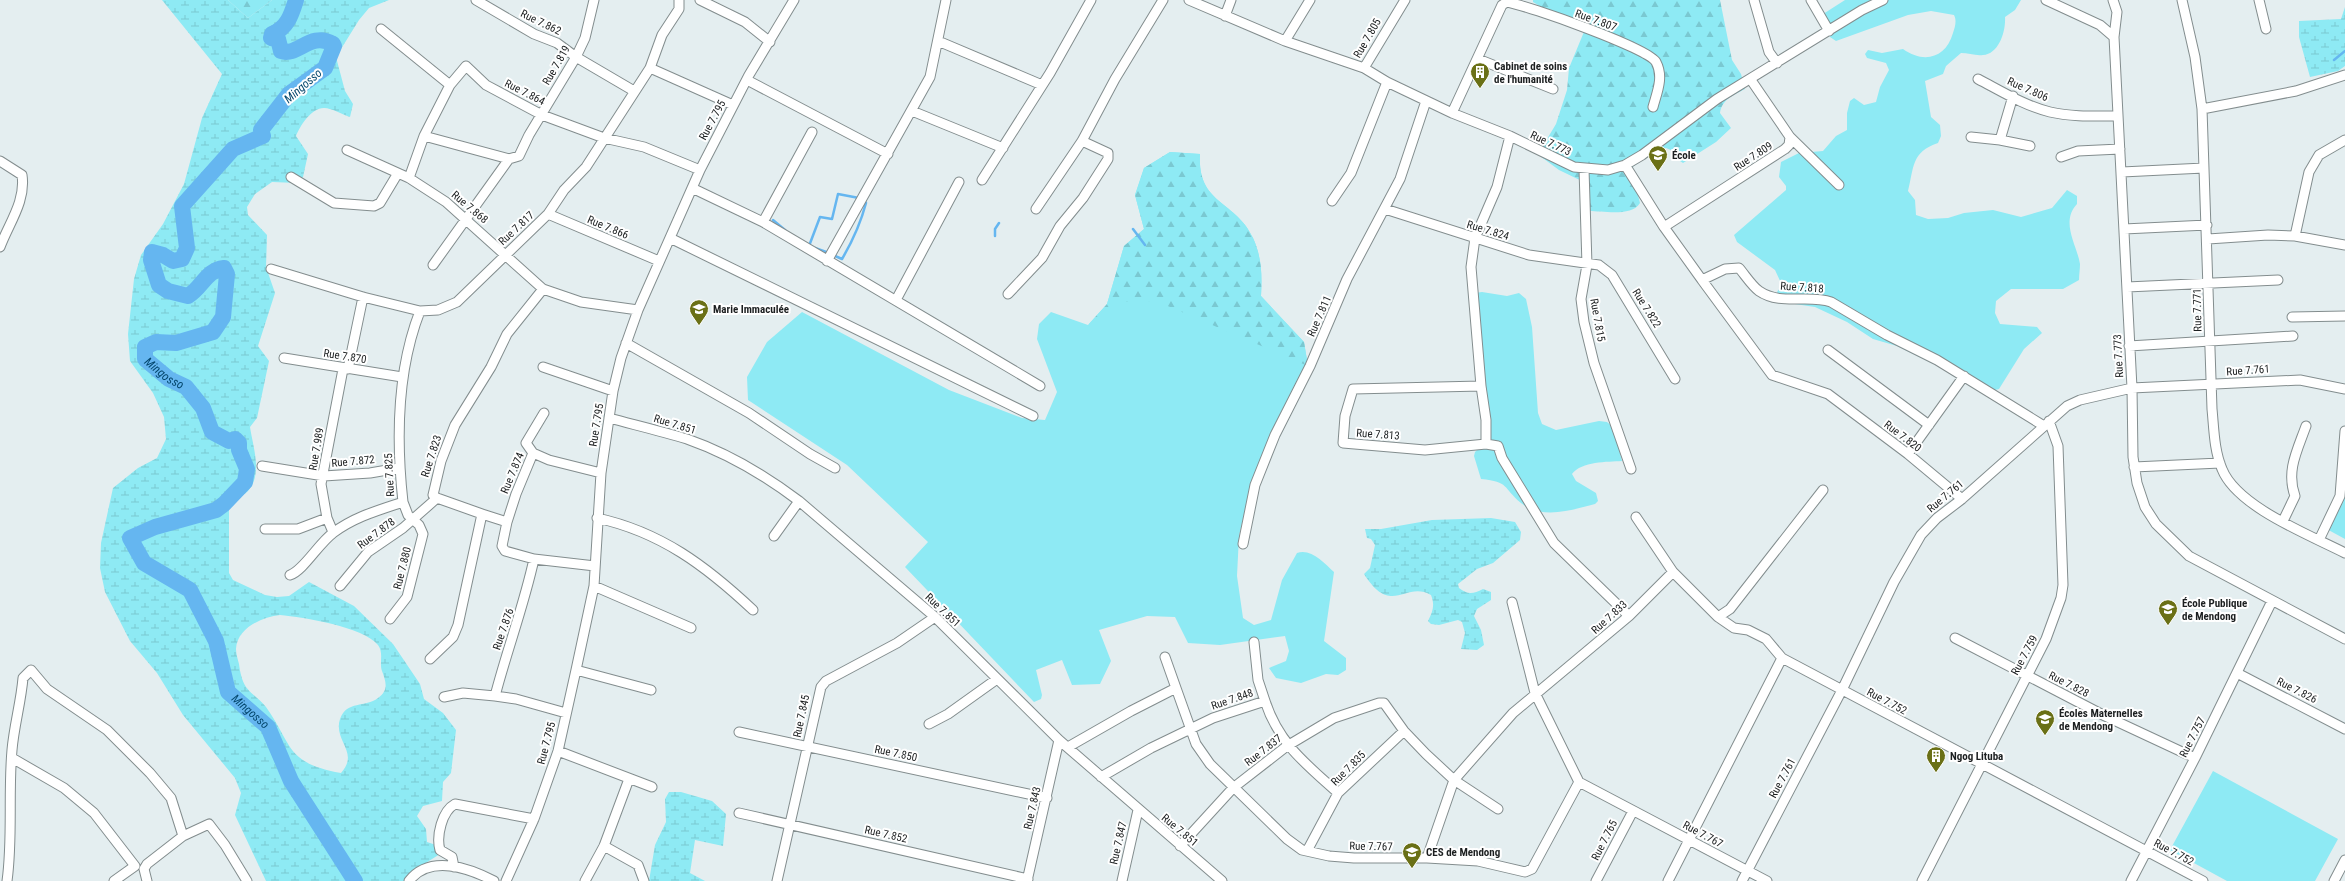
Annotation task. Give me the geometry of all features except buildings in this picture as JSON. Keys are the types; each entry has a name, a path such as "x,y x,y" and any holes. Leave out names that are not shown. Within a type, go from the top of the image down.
{"street":[{"name":"Rue 7.862","path":"476,0 534,34 557,43 576,57 634,91"},
{"name":"Rue 7.819","path":"434,265 509,159 519,156 576,57 585,38 594,0"},
{"name":"Rue 7.817","path":"271,269 363,297 420,311 438,310 457,302 548,214 564,190 586,167 650,68 662,35 679,10 679,0"},
{"path":"700,0 745,22 770,42"},
{"name":"Rue 7.795","path":"506,881 534,819 558,751 594,586 597,518 601,473 613,391 626,343 638,310 700,170 733,105 794,0"},
{"path":"827,261 930,77 946,0"},
{"path":"982,180 1042,85 1091,0"},
{"path":"1036,209 1082,141 1115,79 1163,0"},
{"name":"Rue 7.773","path":"1189,0 1285,40 1364,68 1387,82 1426,101 1510,136 1574,167 1608,170 1625,165 1717,100 1829,31 1883,0"},
{"path":"1225,16 1231,0"},
{"path":"1285,40 1310,0"},
{"name":"Rue 7.805","path":"1364,68 1405,0"},
{"path":"1754,0 1769,52 1777,64"},
{"path":"1811,0 1829,31"},
{"path":"2046,0 2100,25 2114,37"},
{"name":"Rue 7.773","path":"2113,0 2117,12 2114,37 2122,172 2132,388 2134,468 2145,507 2156,524 2189,556 2345,639"},
{"name":"Rue 7.771","path":"2182,0 2195,57 2202,109 2208,240 2210,343 2217,454 2223,471 2236,489 2255,506 2345,553"},
{"path":"2259,0 2266,29"},
{"name":"Rue 7.807","path":"1452,113 1502,5 1508,1 1604,35 1648,54 1656,62 1660,74 1660,82 1653,107"},
{"path":"381,28 450,85"},
{"path":"938,41 1042,85"},
{"path":"1478,59 1553,89"},
{"name":"Rue 7.864","path":"409,178 424,136 450,85 466,66 486,85 542,115 604,138 644,147 700,170"},
{"path":"650,68 733,105"},
{"path":"2202,109 2296,91 2345,75"},
{"name":"Rue 7.806","path":"1978,79 2035,107 2051,112 2118,116"},
{"path":"747,80 888,154"},
{"path":"1751,80 1790,137 1839,185"},
{"path":"1332,201 1354,167 1387,82"},
{"path":"2000,140 2013,96"},
{"name":"Rue 7.811","path":"1243,544 1255,485 1275,435 1310,366 1347,280 1400,179 1426,101"},
{"path":"912,111 1003,148"},
{"path":"763,222 812,132"},
{"path":"424,136 509,159"},
{"path":"1510,136 1497,187 1475,238 1471,267 1481,386 1486,420 1486,444 1498,446 1502,458 1554,543 1629,616"},
{"name":"Rue 7.809","path":"1664,227 1785,149 1789,144 1790,137"},
{"path":"1971,137 2000,140 2030,146"},
{"path":"2295,236 2309,172 2319,155 2345,140"},
{"path":"1008,294 1042,258 1060,226 1083,198 1108,159 1108,153 1082,141"},
{"path":"2061,157 2078,151 2120,149"},
{"name":"Rue 7.868","path":"347,150 409,178 446,202 506,254 543,289 581,302 638,310"},
{"path":"0,161 22,176 24,184 22,198 0,247"},
{"path":"1625,165 1664,227 1702,280"},
{"path":"2122,172 2204,168"},
{"name":"Rue 7.815","path":"1584,169 1587,264 1581,299 1584,322 1594,363 1631,469"},
{"path":"291,177 334,203 374,206 380,203 398,173"},
{"path":"896,300 959,182"},
{"path":"692,188 763,222 1040,386"},
{"name":"Rue 7.824","path":"1385,209 1529,255 1587,264"},
{"name":"Rue 7.866","path":"548,214 659,261"},
{"path":"2124,229 2207,225"},
{"path":"2208,240 2268,235 2295,236 2345,245"},
{"path":"670,238 1033,416"},
{"name":"Rue 7.822","path":"1587,264 1599,265 1612,274 1676,379"},
{"name":"Rue 7.818","path":"1702,280 1725,269 1739,268 1758,291 1764,294 1779,299 1822,298 1964,376 2046,424"},
{"name":"Rue 7.820","path":"1702,280 1772,375 1828,394 1908,454 1962,499"},
{"path":"2127,287 2278,280"},
{"name":"Rue 7.823","path":"437,498 433,495 433,491 455,425 491,367 506,334 543,289"},
{"name":"Rue 7.989","path":"333,532 327,518 321,484 324,476 345,369 363,297"},
{"name":"Rue 7.825","path":"290,575 298,571 318,546 333,532 365,515 403,502 399,468 402,377 407,350 420,311"},
{"path":"2292,317 2345,316"},
{"path":"2129,346 2210,343 2293,336"},
{"path":"626,343 750,413 810,454 835,468"},
{"path":"1828,350 1929,425"},
{"name":"Rue 7.870","path":"284,358 402,377"},
{"path":"543,367 613,391"},
{"path":"1908,454 1964,376"},
{"name":"Rue 7.761","path":"1742,881 1842,690 1894,582 1921,535 1937,518 1962,499 2067,406 2080,400 2132,388 2300,380 2345,389"},
{"name":"Rue 7.813","path":"1481,386 1353,389 1345,416 1343,443 1425,450 1486,444"},
{"path":"533,453 526,443 544,413"},
{"name":"Rue 7.851","path":"609,418 686,439 711,449 757,474 799,501 935,617 1059,740 1138,810 1222,881"},
{"name":"Rue 7.759","path":"1922,881 2046,639 2061,598 2063,585 2058,446 2046,424"},
{"path":"2283,521 2295,496 2290,483 2290,469 2306,426"},
{"path":"2319,540 2340,496 2343,475 2345,430"},
{"name":"Rue 7.874","path":"534,559 505,551 502,546 507,522 516,494 533,453 549,460 601,473"},
{"path":"2134,468 2220,463"},
{"name":"Rue 7.872","path":"262,466 324,476 370,473 399,468"},
{"path":"1718,616 1736,602 1823,490"},
{"path":"437,498 507,522"},
{"name":"Rue 7.878","path":"340,586 368,552 413,519 437,498"},
{"path":"774,536 799,501"},
{"name":"Rue 7.880","path":"390,619 407,597 421,542 422,530 408,515 403,502"},
{"path":"430,659 453,637 458,625 482,514"},
{"path":"1636,517 1673,572 1718,616 1734,628 1748,630 1766,639 1782,658 1690,841 1668,881"},
{"path":"265,529 298,529 327,518"},
{"path":"597,518 644,533 674,546 720,579 753,610"},
{"path":"534,559 595,566"},
{"name":"Rue 7.876","path":"496,696 502,668 525,600 534,559"},
{"name":"Rue 7.833","path":"1427,858 1454,780 1513,712 1629,616 1673,572"},
{"path":"594,586 691,628"},
{"name":"Rue 7.757","path":"2131,881 2195,758 2272,601"},
{"path":"1512,602 1535,693 1579,782"},
{"name":"Rue 7.845","path":"777,881 821,686 826,681 897,643 935,617"},
{"name":"Rue 7.828","path":"1955,638 2105,716 2195,758"},
{"path":"1254,642 1258,680 1265,701"},
{"name":"Rue 7.767","path":"1165,657 1196,744 1210,764 1287,839 1307,851 1329,856 1354,858 1427,858 1478,861 1525,872 1532,869 1579,782 1767,881"},
{"name":"Rue 7.752","path":"1782,658 2203,881"},
{"path":"7,881 11,846 9,816 12,758 24,678 31,670 47,689 107,730 150,773 171,798 183,836"},
{"path":"576,670 651,690"},
{"name":"Rue 7.826","path":"2237,673 2345,729"},
{"path":"929,724 948,714 997,680"},
{"path":"1068,747 1131,711 1176,688"},
{"path":"444,696 463,692 496,696 516,699 566,714"},
{"name":"Rue 7.848","path":"1101,776 1151,748 1214,718 1265,701 1269,713 1287,746 1338,793"},
{"name":"Rue 7.837","path":"1180,846 1233,788 1287,746 1334,718 1382,703 1404,731"},
{"path":"1404,731 1454,780 1498,809"},
{"name":"Rue 7.835","path":"1307,851 1338,793 1404,731"},
{"name":"Rue 7.850","path":"739,732 1047,798"},
{"name":"Rue 7.843","path":"1027,880 1047,798 1059,740"},
{"path":"558,751 652,787"},
{"path":"12,758 64,788 94,813 135,866 114,881"},
{"path":"584,881 604,846 629,778"},
{"path":"454,868 452,856 440,848 439,837 444,819 451,806 455,804 534,819"},
{"name":"Rue 7.847","path":"1122,881 1138,810"},
{"name":"Rue 7.765","path":"1596,881 1632,810"},
{"name":"Rue 7.852","path":"739,813 1027,880"},
{"path":"147,881 144,869 147,864 183,836 211,825 247,881"},
{"path":"604,846 638,864 644,881"},
{"path":"2334,881 2345,860"},
{"path":"410,881 423,870 434,865 473,872 494,881"}],"green space":[{"path":"162,0 228,0 248,18 272,0 389,0 369,8 359,20 336,57 345,91 353,104 350,117 324,108 310,114 300,127 296,136 308,154 303,177 297,183 272,182 255,194 247,207 248,215 267,235 266,267 275,293 258,346 269,361 257,418 250,427 256,460 255,477 253,484 248,491 235,499 229,507 229,573 233,580 265,595 277,597 289,596 309,582 354,606 393,644 420,684 424,699 443,713 456,730 451,773 443,782 442,801 423,806 417,816 426,829 427,842 439,846 440,854 413,871 406,881 266,881 235,815 241,793 235,778 183,715 157,673 130,641 105,592 100,568 101,543 113,488 138,468 157,458 166,439 164,417 153,393 130,361 128,334 134,279 141,255 163,224 184,184 202,118 222,74","holes":["273,616 290,616 347,628 371,639 380,648 381,668 386,686 384,692 378,698 368,703 347,709 343,713 340,719 339,727 348,759 346,766 341,773 309,764 300,758 287,742 266,707 248,690 242,679 236,649 237,642 241,635 258,621"]},
{"path":"228,0 272,0 248,18"},
{"path":"1533,0 1720,0 1732,60 1741,74 1745,89 1729,98 1721,108 1720,113 1731,128 1716,142 1683,163 1677,159 1673,151 1666,148 1651,154 1631,168 1640,203 1631,210 1624,212 1589,211 1588,184 1559,170 1540,156 1541,149 1556,124 1567,90 1569,68 1586,27 1558,17 1533,2"},
{"path":"1845,0 2021,0 2015,10 2005,17 2003,35 1993,51 1989,54 1980,55 1961,53 1946,66 1943,74 1925,81 1931,117 1940,125 1941,136 1938,143 1929,147 1918,156 1913,168 1908,191 1915,200 1916,215 1928,219 1948,218 1964,213 1993,210 2021,217 2052,208 2067,190 2077,196 2077,204 2072,211 2070,218 2070,226 2080,264 2079,280 2063,289 2011,289 1996,301 1995,313 2000,324 2037,327 2042,333 2024,349 1999,389 1995,390 1964,374 1950,372 1897,346 1873,339 1847,322 1815,307 1788,303 1779,296 1777,292 1782,285 1775,270 1737,242 1734,235 1786,190 1786,186 1779,177 1781,162 1799,153 1823,151 1836,136 1847,130 1847,113 1850,101 1854,98 1864,105 1876,102 1880,87 1889,70 1886,63 1867,58 1865,54 1868,50 1882,53 1903,49 1911,54 1919,56 1933,56 1940,53 1945,48 1950,41 1955,26 1954,15 1931,11 1908,15 1836,41 1830,37 1820,16"},
{"path":"2345,7 2345,66 2338,71 2310,77 2299,37 2299,21 2341,19"},
{"path":"1170,152 1200,154 1201,171 1205,183 1211,193 1237,216 1246,226 1253,238 1261,267 1261,296 1304,342 1308,366 1278,423 1246,505 1239,536 1237,576 1243,618 1254,625 1271,620 1282,580 1297,553 1302,552 1312,554 1334,572 1324,641 1346,658 1346,670 1338,675 1326,674 1301,683 1276,678 1269,668 1286,661 1289,651 1285,636 1220,645 1188,643 1175,617 1147,616 1099,630 1111,661 1100,684 1072,685 1062,660 1036,670 1042,695 1041,699 1034,702 905,567 928,542 847,465 748,400 747,377 767,342 802,312 949,390 1022,418 1045,420 1057,392 1037,339 1039,324 1051,312 1088,325 1107,304 1124,246 1144,229 1135,195 1144,168"},
{"path":"1170,152 1200,154 1201,171 1205,183 1211,193 1237,216 1246,226 1253,238 1261,267 1261,296 1304,342 1308,366 1156,301 1119,302 1088,325 1107,304 1124,246 1144,229 1135,195 1144,168"},
{"path":"1482,292 1507,296 1519,293 1526,299 1532,327 1538,413 1542,424 1556,430 1599,421 1607,422 1613,427 1622,461 1588,464 1576,470 1572,474 1576,481 1596,493 1598,501 1595,504 1567,511 1538,511 1521,503 1505,486 1497,482 1481,479 1474,456 1475,452 1481,446 1486,422 1475,293"},
{"path":"2345,485 2345,539 2323,527"},
{"path":"1491,518 1515,522 1521,532 1520,540 1493,563 1477,569 1458,584 1459,588 1468,593 1473,593 1483,589 1491,592 1491,600 1477,609 1474,616 1481,630 1484,645 1477,650 1461,649 1465,633 1462,622 1458,620 1439,625 1431,624 1428,621 1433,608 1431,595 1422,592 1391,596 1383,594 1374,587 1364,574 1370,568 1375,545 1371,539 1367,538 1365,529 1381,529 1432,520"},
{"path":"2213,771 2338,839 2315,881 2227,881 2170,850"},
{"path":"669,792 681,792 712,801 726,814 723,846 695,840 690,873 705,881 649,881 655,845 666,822 665,799"}],"waterway":[{"name":"Mingosso","path":"296,0 288,21 285,25 272,34 271,38 278,39 281,51 287,52 293,51 318,40 333,44 334,46 325,68 289,94 261,130 263,136 233,149 182,206 187,248 182,259 173,261 163,255 152,252 151,260 159,285 168,291 188,296 193,293 208,276 218,269 224,268 227,274 223,317 213,332 176,343 156,342 145,347 145,359 169,379 186,387 203,408 212,432 229,441 235,439 239,443 239,450 247,469 245,482 224,504 216,510 155,527 130,538 144,563 190,590 216,641 228,692 268,727 291,781 355,881"},
{"path":"2334,60 2345,51"},
{"path":"809,246 820,217 832,219 838,194 859,198"},
{"path":"833,255 842,259 846,252 862,217 866,203 864,200"},
{"path":"773,220 785,230"},
{"path":"995,236 995,229 999,223"},
{"path":"1133,229 1145,245"},
{"path":"815,248 829,253"}],"place":[{"name":"Cabinet de soins de l'humanité","path":"1480,89"},
{"name":"École","path":"1658,172"},
{"name":"Marie Immaculée","path":"699,326"},
{"name":"École Publique de Mendong","path":"2168,626"},
{"name":"Écoles Maternelles de Mendong","path":"2045,736"},
{"name":"Ngog Lituba","path":"1936,773"},
{"name":"CES de Mendong","path":"1412,869"}]}
